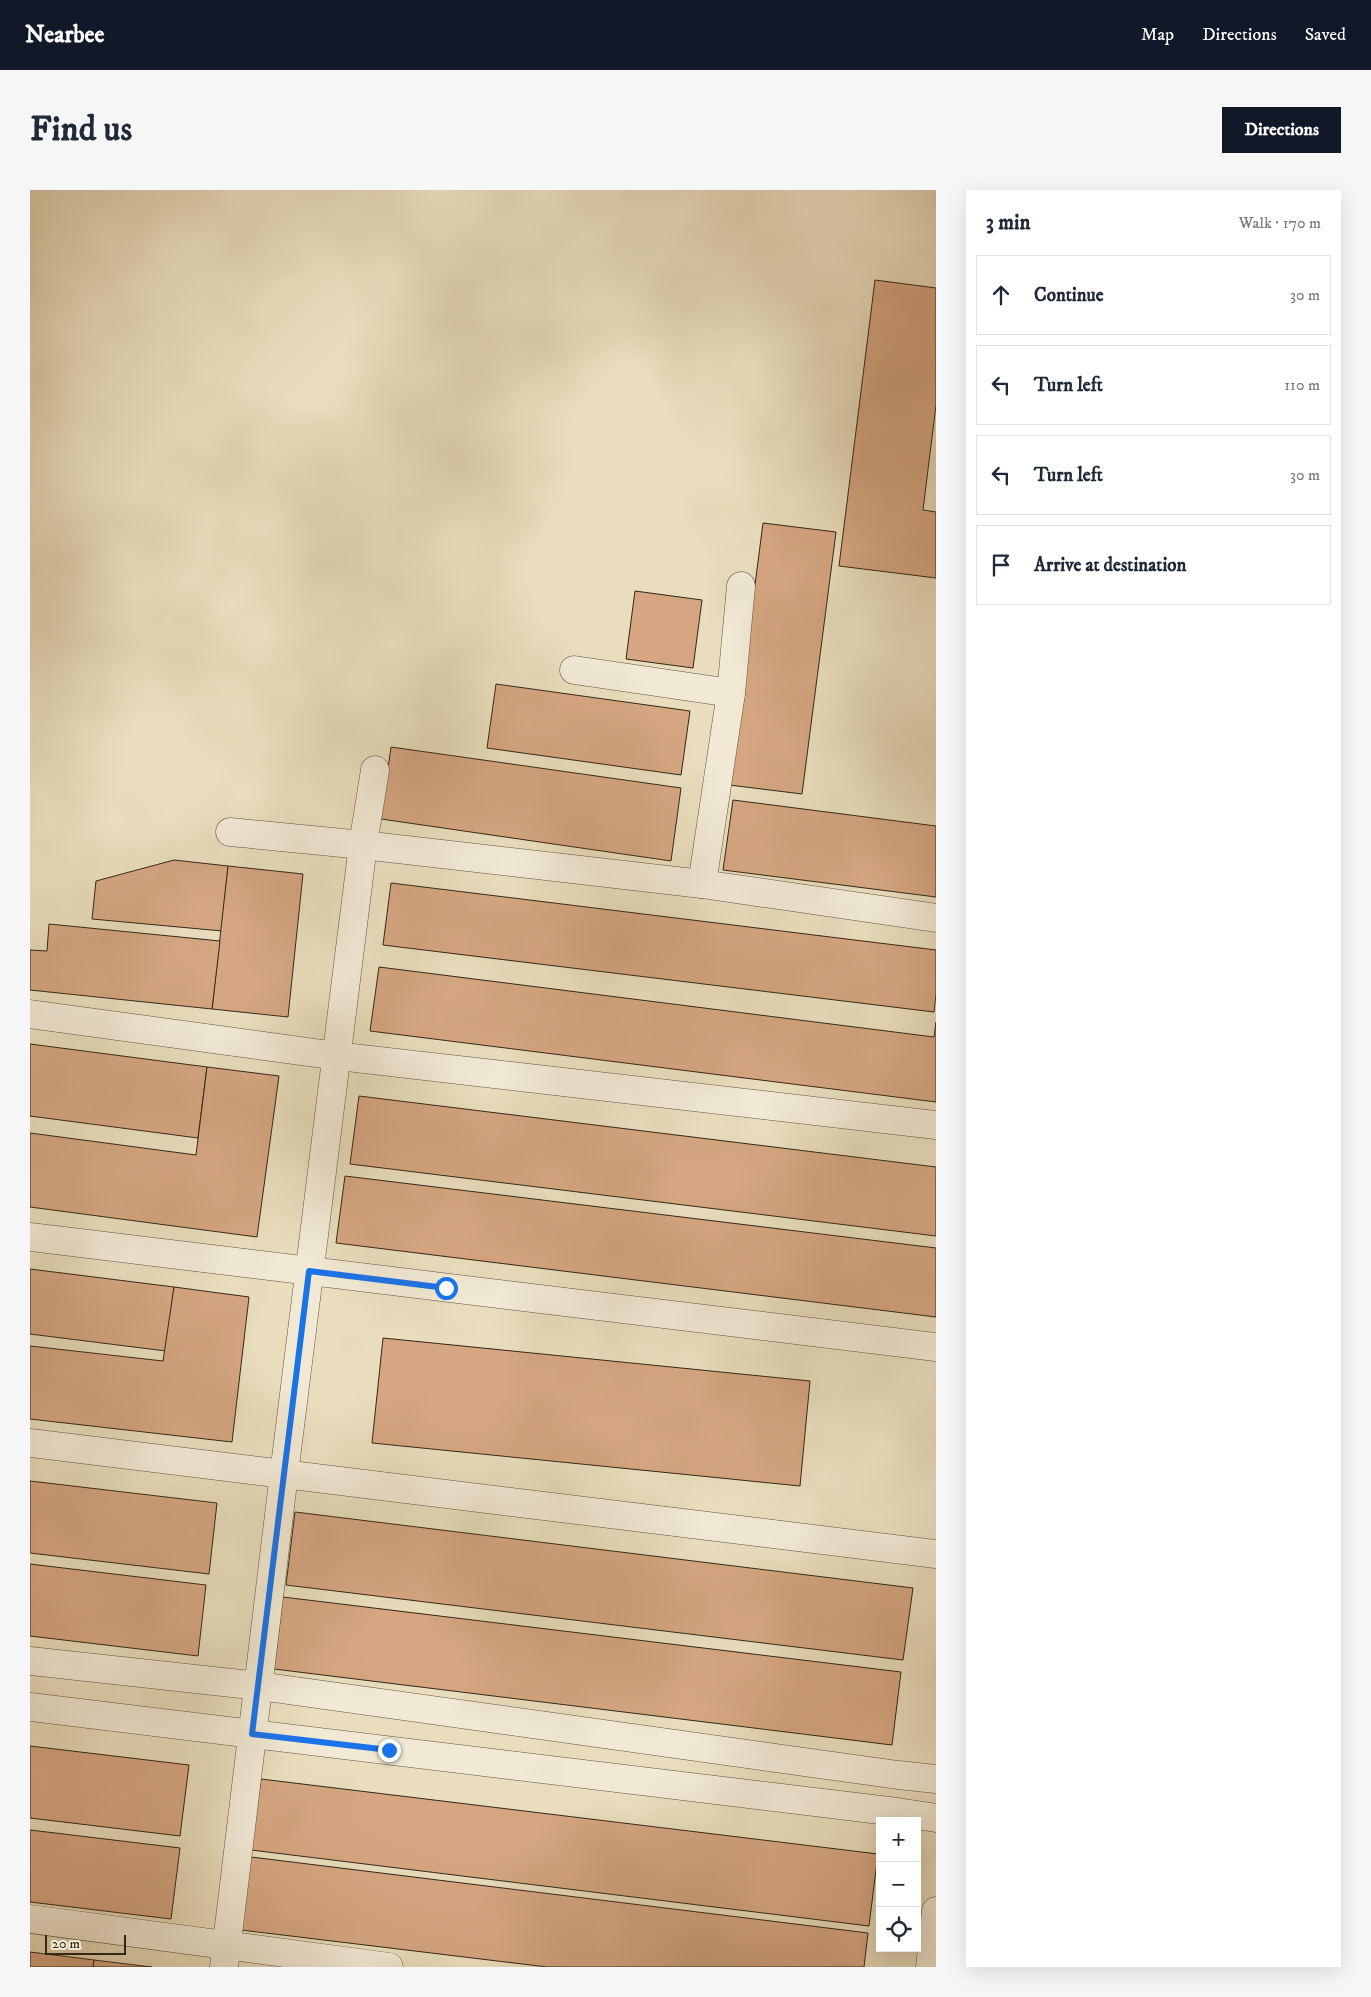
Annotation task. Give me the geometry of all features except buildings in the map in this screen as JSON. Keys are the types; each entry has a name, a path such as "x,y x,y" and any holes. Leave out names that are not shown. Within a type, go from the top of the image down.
{"street":[{"path":"702,884 731,693 741,586"},
{"path":"574,670 731,693"},
{"path":"226,1956 309,1271 363,845 375,770"},
{"path":"230,832 363,845 702,884 936,918"},
{"path":"30,1014 337,1056 936,1125"},
{"path":"30,1237 936,1347"},
{"path":"30,1443 936,1554"},
{"path":"30,1662 259,1686 898,1776 936,1779"},
{"path":"30,1707 877,1809 936,1818"},
{"path":"930,1967 936,1911"},
{"path":"30,1920 226,1956 389,1967"}],"route":[{"path":"389,1750 252,1734 309,1271 446,1288"}]}
